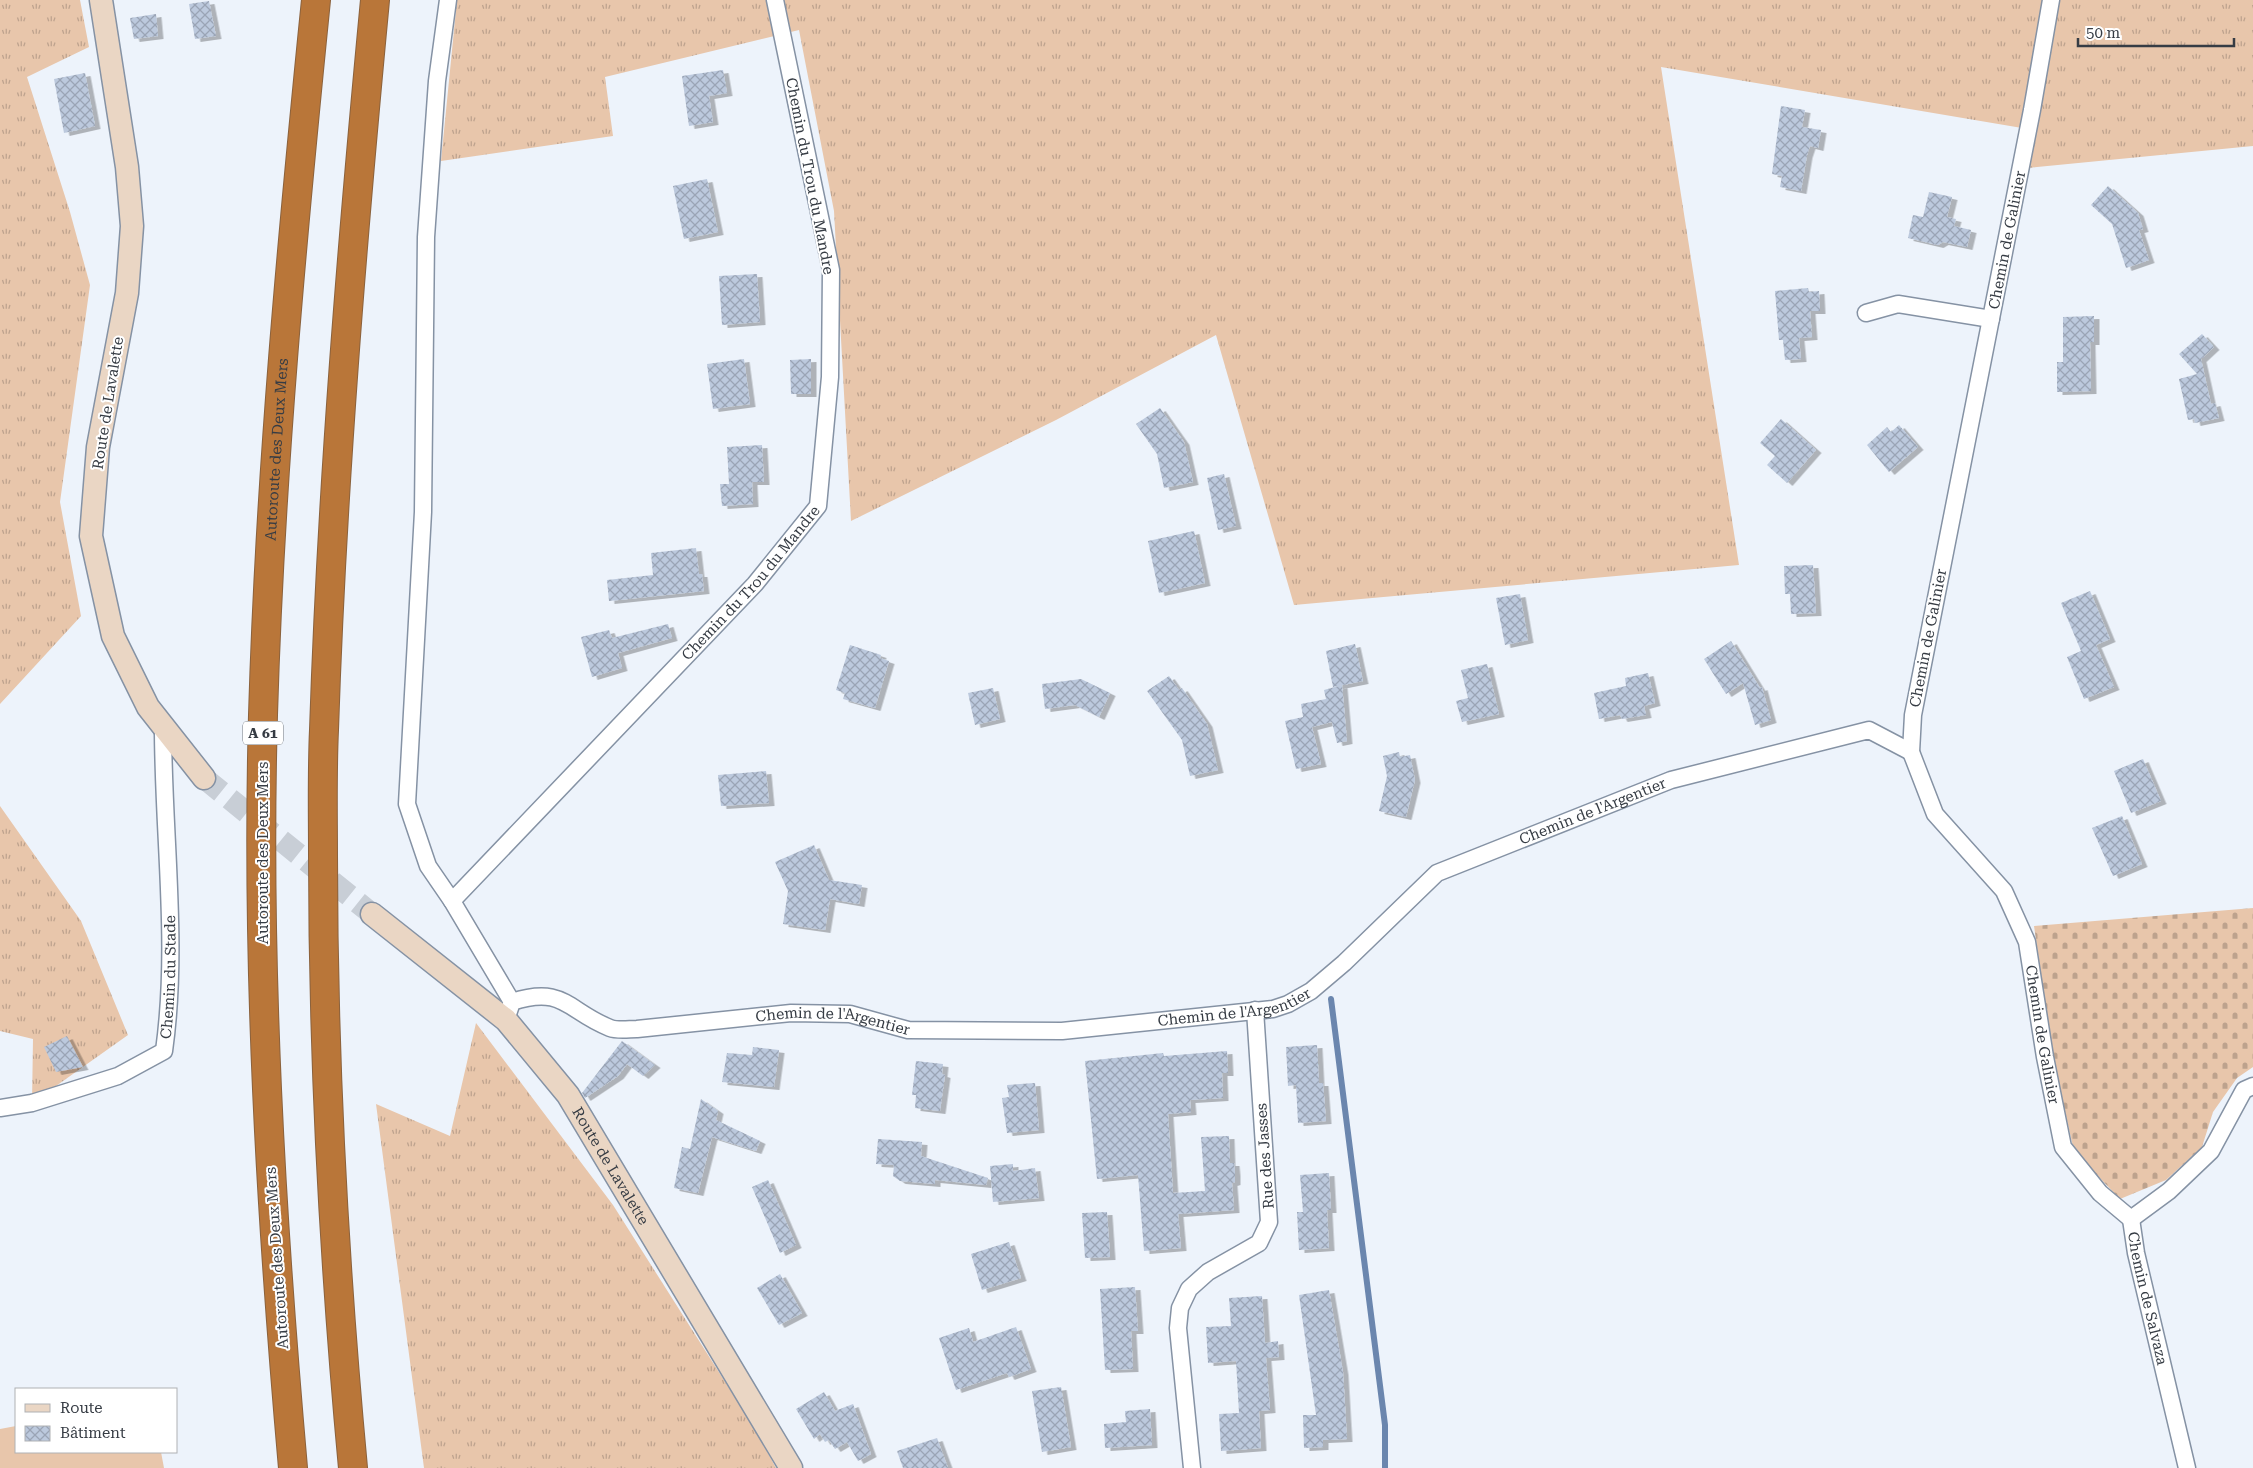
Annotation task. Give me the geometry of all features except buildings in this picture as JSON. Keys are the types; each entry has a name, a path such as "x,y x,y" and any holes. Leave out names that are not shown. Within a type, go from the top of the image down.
{"highway":[{"name":"Autoroute des Deux Mers","path":"293,1468 279,1310 267,1090 262,900 263,716 276,451 316,0"},
{"path":"353,1468 338,1308 327,1094 323,916 324,733 336,459 360,158 375,0"}],"main road":[{"name":"Route de Lavalette","path":"101,0 127,167 132,226 127,293 98,447 91,536 113,636 148,706 163,728 204,778"},
{"name":"Route de Lavalette","path":"372,914 509,1011 568,1095 791,1468"}],"street":[{"path":"448,0 437,81 426,237 422,512 407,804 428,866 452,901 509,1011"},
{"name":"Chemin du Trou du Mandre","path":"452,901 756,584 818,506 830,377 831,270 775,0"},
{"name":"Chemin de Galinier","path":"2051,0 2032,110 1913,715 1910,752 1935,814 2004,891 2027,942 2045,1057 2063,1147 2100,1193 2131,1219"},
{"path":"1866,313 1898,304 1991,319"},
{"name":"Chemin du Stade","path":"0,1108 32,1103 118,1076 164,1051 170,1010 170,887 163,783 163,728"},
{"name":"Chemin de l'Argentier","path":"509,1011 530,996 554,996 612,1029 637,1029 791,1013 850,1014 908,1030 1062,1031 1272,1009 1288,1004 1311,991 1344,963 1437,874 1671,780 1869,730 1910,752"},
{"name":"Rue des Jasses","path":"1192,1468 1178,1328 1180,1308 1189,1289 1208,1272 1259,1243 1270,1222 1255,1010"},
{"name":"Chemin de Salvaza","path":"2187,1468 2136,1252 2131,1219 2168,1191 2211,1151 2244,1090 2253,1086"}],"green space":[{"path":"0,0 80,0 89,47 27,77 70,212 90,285 60,502 81,616 0,704"},
{"path":"457,0 2253,0 2253,146 2028,168 2022,128 1661,67 1739,565 1294,605 1216,335 1056,420 851,521 834,211 799,30 605,77 613,136 441,161"},
{"path":"0,806 81,921 128,1035 32,1103 33,1039 0,1031"},
{"path":"2253,908 2253,1067 2237,1078 2213,1112 2202,1147 2166,1180 2120,1199 2074,1151 2054,1064 2034,926"},
{"path":"476,1023 613,1205 755,1429 776,1468 424,1468 376,1104 450,1136"},
{"path":"15,1426 15,1453 161,1453 164,1468 0,1468 0,1429"}],"waterway":[{"path":"1331,999 1385,1425 1385,1468"}],"tunnel":[{"path":"204,778 372,914"}]}
